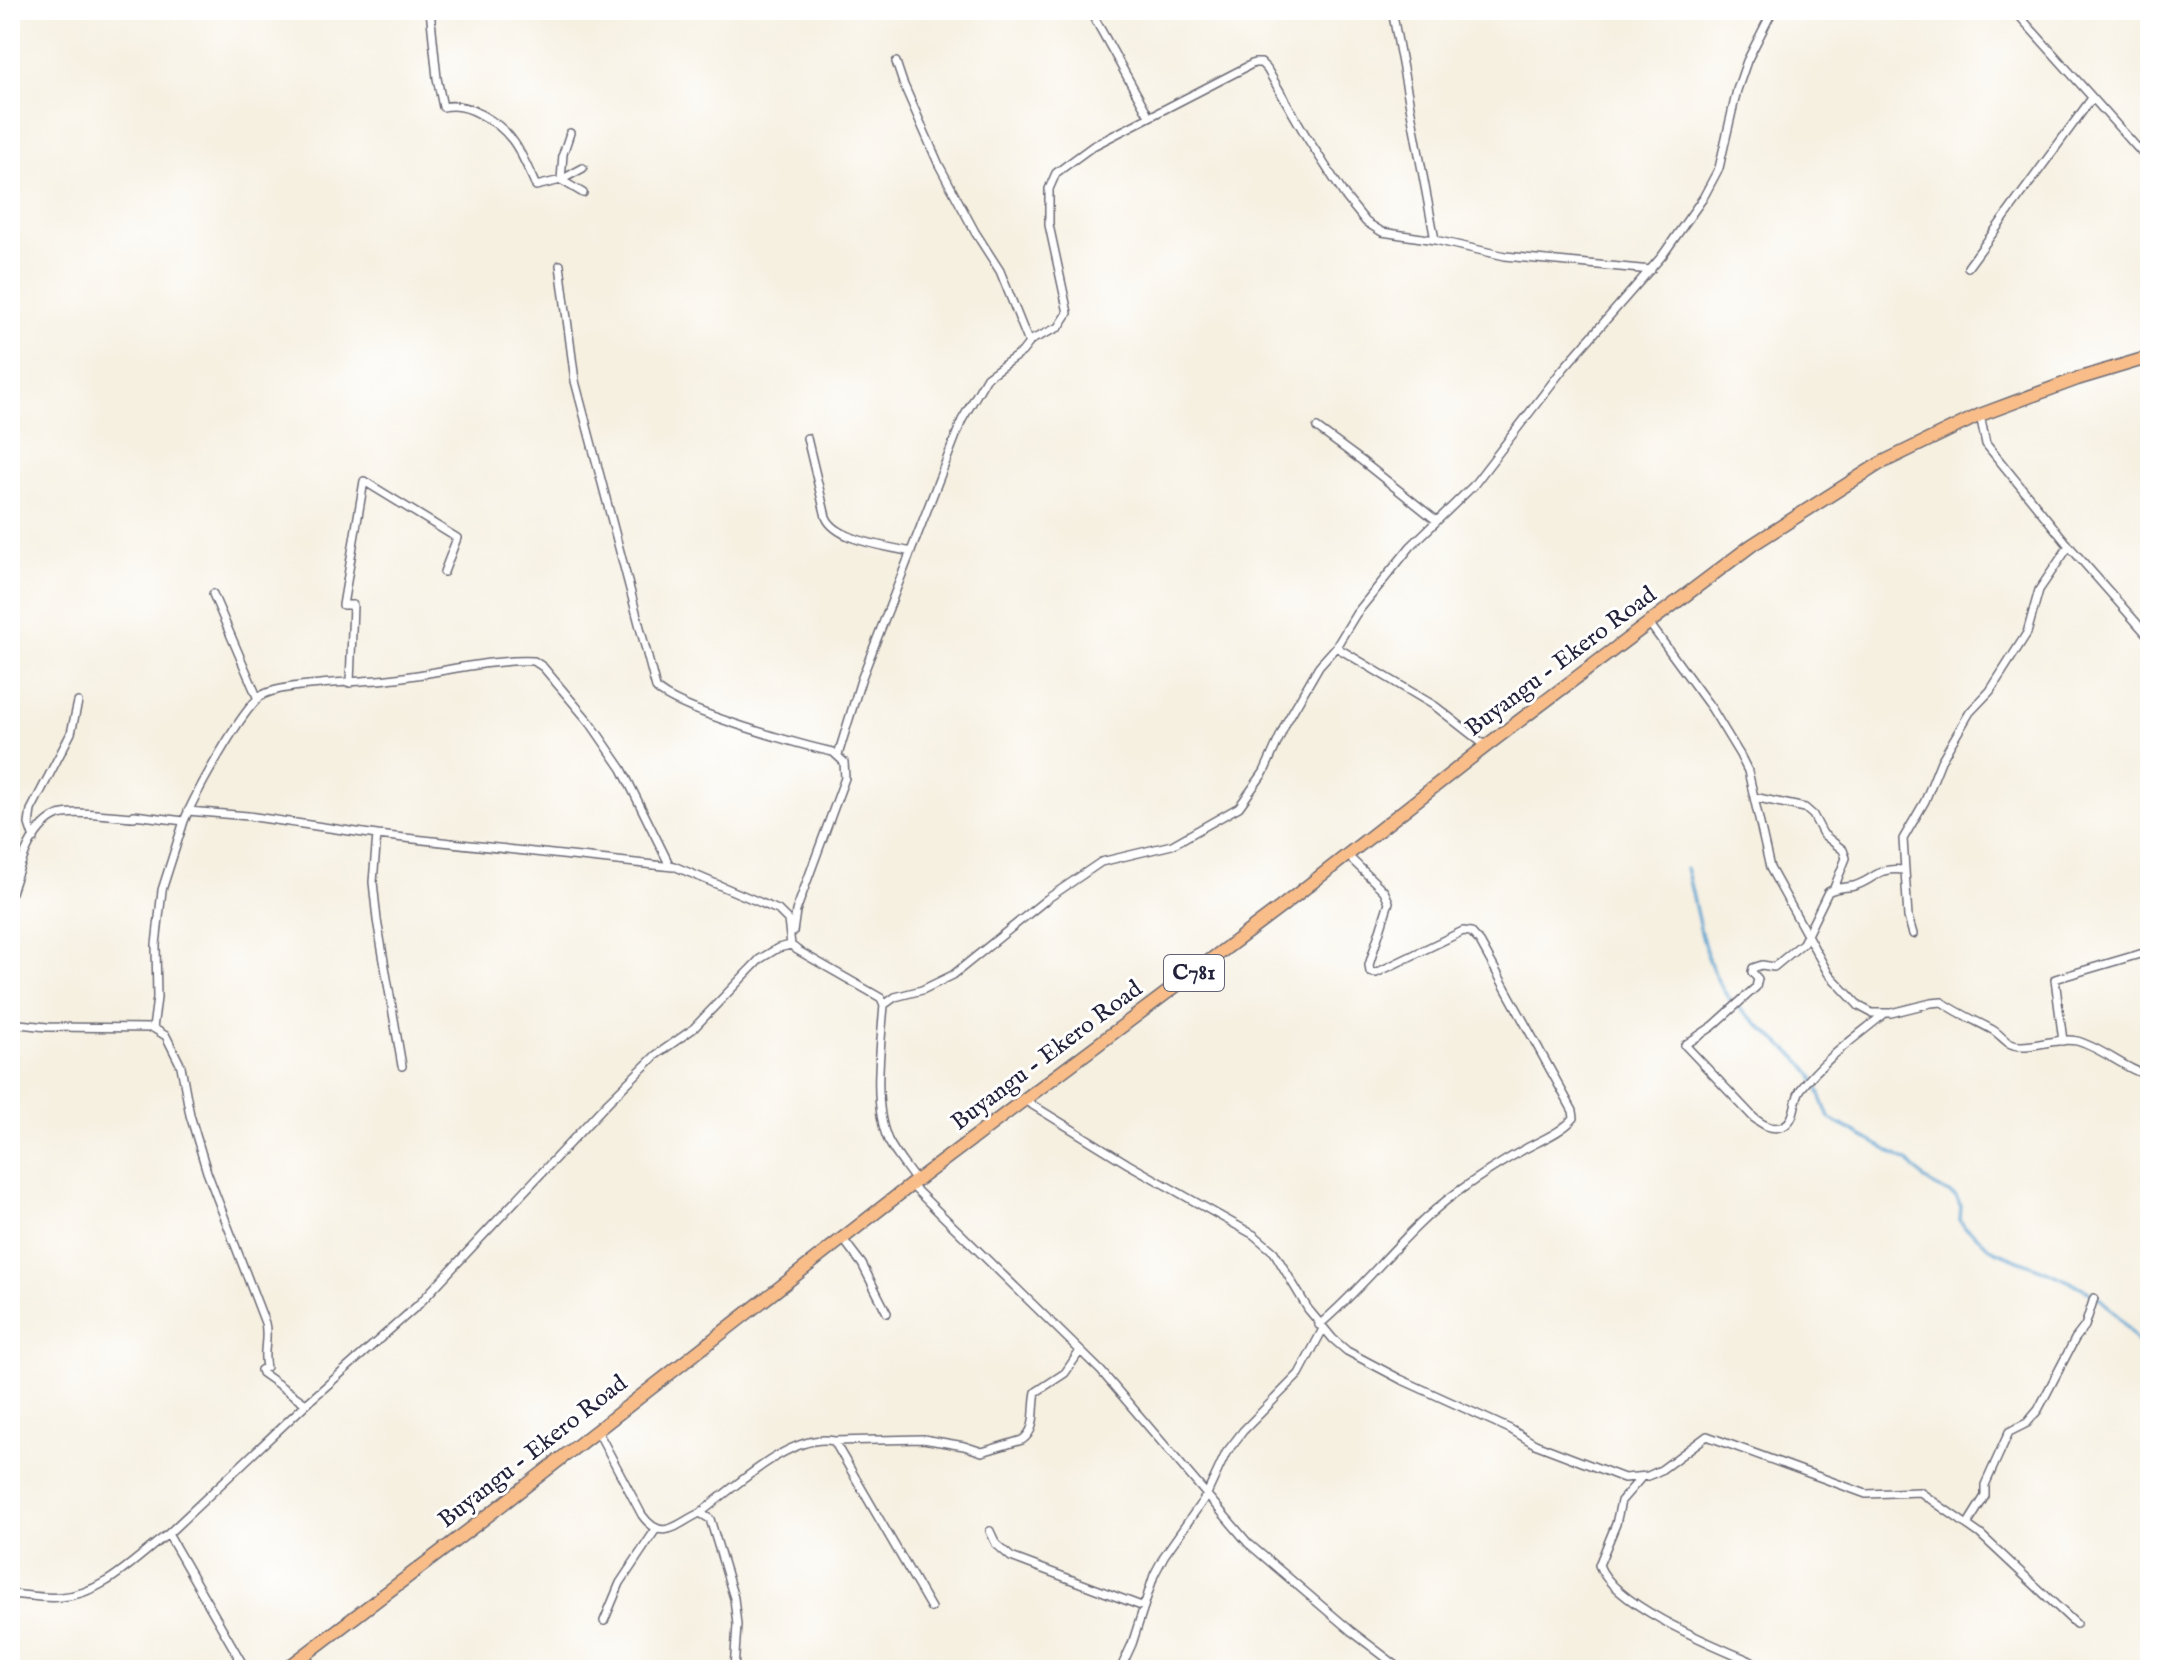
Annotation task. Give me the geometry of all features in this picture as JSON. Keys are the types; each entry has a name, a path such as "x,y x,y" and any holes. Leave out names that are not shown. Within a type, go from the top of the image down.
{"main road":[{"name":"Buyangu - Ekero Road","path":"285,1670 913,1183 1026,1101 1752,545 1879,464 1980,415 2150,357"}],"street":[{"path":"430,10 443,107 454,105 464,108 499,124 517,144 536,186 561,180 583,168"},
{"path":"1392,10 1435,240"},
{"path":"884,1005 895,997 922,990 953,975 1092,866 1118,856 1172,845 1239,807 1264,772 1286,723 1319,666 1336,647 1356,614 1411,546 1473,486 1563,369 1651,270 1712,184 1725,148 1737,90 1747,61 1773,10"},
{"path":"2014,10 2150,162"},
{"path":"1091,12 1149,116"},
{"path":"896,62 939,165 1000,271 1029,341"},
{"path":"838,755 861,680 945,459 976,394 989,375 1022,352 1029,341 1059,327 1068,313 1049,225 1049,189 1052,180 1077,156 1243,67 1261,63 1345,196 1366,222 1382,232 1505,256 1651,270"},
{"path":"1968,267 2092,98"},
{"path":"561,180 563,154 570,133"},
{"path":"561,180 583,193"},
{"path":"560,265 575,381 656,688 665,696 704,712 838,755 844,762 845,778 796,911 791,945"},
{"path":"1980,415 1986,444 2069,546 2150,638"},
{"path":"1317,428 1437,521"},
{"path":"807,438 826,517 832,528 849,536 911,552"},
{"path":"350,683 353,605 343,605 364,481 457,538 444,572"},
{"path":"1913,934 1908,917 1903,839 1925,801 1941,761 1970,712 1990,691 2027,633 2039,590 2069,546"},
{"path":"213,594 258,699"},
{"path":"1649,623 1712,709 1748,771 1770,868 1838,985 1863,1009 1884,1014 1942,1002 1960,1015 1996,1032 2003,1041 2014,1046 2063,1041 2086,1044 2111,1055 2136,1072 2150,1075"},
{"path":"1336,647 1435,706 1486,746"},
{"path":"153,1028 157,998 156,945 162,890 184,821 224,748 258,699 273,691 392,679 453,667 536,662 591,724 622,769 673,867"},
{"path":"34,839 29,824 31,810 71,733 78,702"},
{"path":"1754,797 1805,808 1813,815 1823,834 1843,850 1846,858 1834,888"},
{"path":"188,811 673,867 783,913 789,924 791,945"},
{"path":"10,895 34,839 46,824 62,814 134,815 184,821"},
{"path":"377,835 373,882 377,920 402,1066"},
{"path":"1120,1670 1132,1644 1154,1575 1206,1496 1231,1445 1299,1374 1321,1327 1404,1237 1455,1193 1574,1118 1539,1048 1473,933 1463,931 1371,973 1369,965 1389,902 1384,891 1347,855"},
{"path":"1884,1014 1808,1080 1796,1095 1793,1116 1784,1126 1765,1126 1754,1118 1685,1045 1713,1026 1756,987 1758,979 1752,972 1753,968 1762,965 1774,967 1781,963 1808,936 1828,892 1861,883 1881,870 1904,870"},
{"path":"10,1594 58,1598 80,1594 115,1576 168,1534 306,1404 418,1305 656,1055 693,1029 760,959 778,948 791,945 816,963 878,995 884,1005 880,1096 883,1125 889,1143 913,1183 1080,1351 1248,1543 1402,1670"},
{"path":"2063,1041 2055,979 2150,951"},
{"path":"10,1023 47,1027 153,1028 166,1036 181,1066 190,1115 207,1172 265,1323 266,1367 261,1370 262,1373 306,1404"},
{"path":"1026,1101 1128,1164 1254,1235 1274,1252 1321,1327 1347,1351 1400,1379 1510,1429 1535,1444 1618,1477 1641,1477 1661,1470 1700,1439 1710,1436 1852,1491 1866,1494 1920,1492 1967,1525 2076,1624"},
{"path":"843,1239 862,1264 887,1313"},
{"path":"1967,1525 1985,1496 1985,1485 2009,1432 2027,1423 2038,1410 2085,1326 2094,1298"},
{"path":"597,1430 642,1515 656,1529 675,1528 788,1448 822,1440 923,1439 982,1452 1022,1440 1034,1422 1036,1392 1065,1373 1080,1351"},
{"path":"834,1441 931,1608"},
{"path":"1641,1477 1621,1501 1616,1524 1599,1565 1604,1579 1627,1598 1674,1626 1767,1668"},
{"path":"700,1513 710,1519 715,1531 734,1598 737,1625 734,1670"},
{"path":"604,1621 620,1583 656,1529"},
{"path":"990,1531 996,1544 1011,1557 1144,1607"},
{"path":"168,1534 246,1670"}],"waterway":[{"path":"1686,868 1702,937 1721,987 1731,1001 1803,1063 1813,1076 1829,1118 1909,1162 1925,1180 1956,1197 1961,1206 1960,1220 1965,1228 1990,1248 2066,1280 2098,1298 2124,1324 2150,1363"}]}
